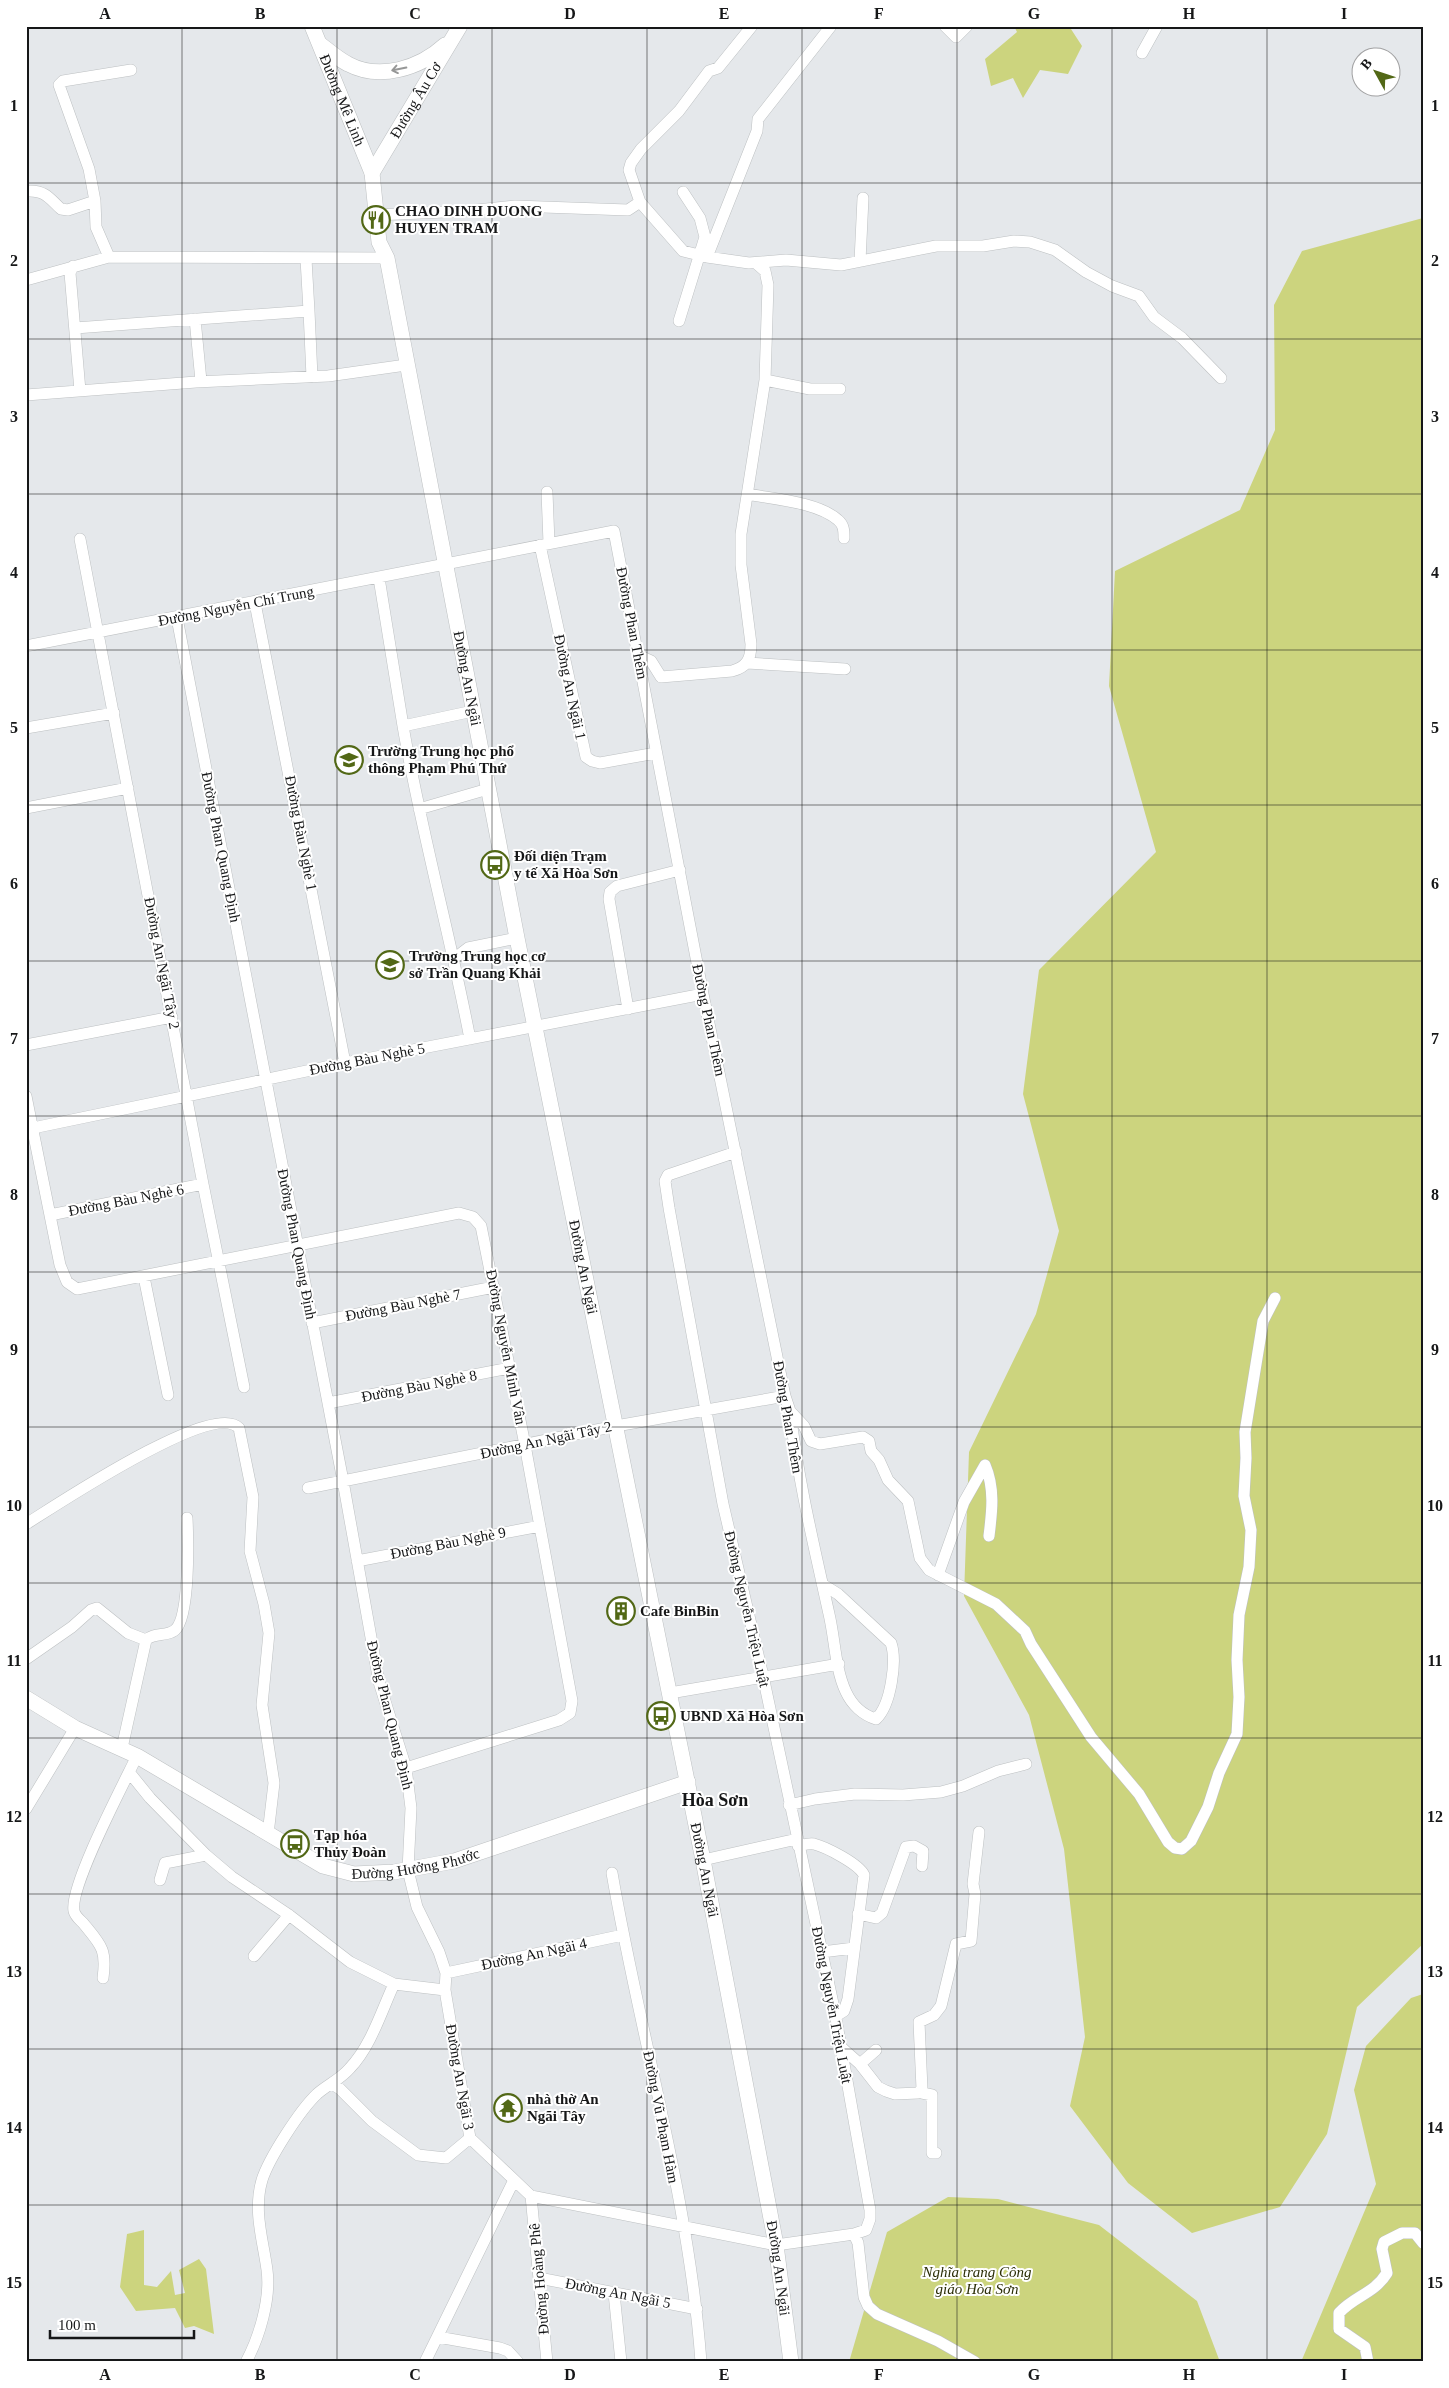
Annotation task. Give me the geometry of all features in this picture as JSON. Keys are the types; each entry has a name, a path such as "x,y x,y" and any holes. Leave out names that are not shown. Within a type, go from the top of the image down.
{"main road":[{"name":"Đường Mê Linh","path":"312,26 372,173"},
{"path":"319,43 350,65 382,72 418,64 434,55 458,31"},
{"name":"Đường Âu Cơ","path":"372,173 458,31"},
{"name":"Đường An Ngãi","path":"372,173 379,242 387,258 517,938 703,1860 776,2245 791,2362"},
{"name":"Đường Hưởng Phước","path":"26,1698 75,1728 137,1756 323,1866 354,1874 408,1870 454,1861 688,1782"}],"street":[{"path":"752,26 721,64 709,71 679,111 635,157 630,170 640,202 683,251 757,264 786,260 841,265 936,246 983,246 1018,240 1055,250 1086,272 1112,286 1139,296 1154,317 1182,338 1221,378"},
{"path":"679,321 756,130 758,119 831,26"},
{"path":"945,26 956,37 968,26"},
{"path":"1142,53 1157,26"},
{"path":"109,257 96,227 95,201 89,169 59,85 62,81 131,70"},
{"path":"30,191 39,191 48,195 61,209 68,210 95,201"},
{"path":"683,192 700,218 705,237 704,256"},
{"path":"860,261 863,198"},
{"path":"376,214 467,211 516,206 628,210 640,202"},
{"path":"26,280 109,257 387,258"},
{"path":"306,259 312,377"},
{"path":"643,681 660,677 732,671 740,669 747,664 751,656 741,565 741,534 764,380 768,284 765,271 757,264"},
{"path":"73,266 70,274 80,390"},
{"path":"75,328 309,311"},
{"path":"195,320 201,382"},
{"path":"26,395 201,382 312,377 406,365"},
{"path":"764,380 810,389 840,389"},
{"path":"545,544 547,492"},
{"path":"747,494 820,510 843,525 844,538"},
{"name":"Đường Phan Thêm","path":"445,565 614,531 703,994 785,1396 790,1411 804,1503 839,1664 840,1678 847,1694 857,1707 865,1716 876,1719 887,1704 894,1654 891,1643 875,1626 838,1594 822,1584"},
{"name":"Đường An Ngãi Tây 2","path":"80,539 203,1184 244,1387"},
{"name":"Đường An Ngãi 1","path":"545,544 586,757 600,763 656,752"},
{"name":"Đường Nguyễn Chí Trung","path":"26,646 445,565"},
{"path":"379,578 419,810 455,958 470,1039"},
{"name":"Đường Bàu Nghè 1","path":"255,603 345,1063"},
{"name":"Đường Phan Quang Định","path":"177,618 343,1481 379,1682 406,1768 411,1808 408,1870"},
{"path":"638,655 651,661 660,677"},
{"path":"747,664 846,670"},
{"path":"403,726 473,711"},
{"path":"26,728 114,713"},
{"path":"26,808 128,788"},
{"path":"419,810 488,789"},
{"path":"628,1009 609,899 610,892 617,886 680,870"},
{"path":"455,958 468,948 517,938"},
{"name":"Đường Bàu Nghè 5","path":"32,1128 345,1063 703,994"},
{"path":"26,1045 172,1017"},
{"path":"26,1096 50,1215"},
{"name":"Đường Nguyễn Triệu Luật","path":"736,1152 668,1175 665,1181 723,1504 763,1676 842,2048 870,2210 870,2219 866,2230 854,2234"},
{"name":"Đường Bàu Nghè 6","path":"50,1215 203,1184"},
{"name":"Đường Nguyễn Minh Vân","path":"50,1215 61,1270 71,1286 83,1288 459,1213 472,1217 481,1226 525,1445 572,1701 570,1713 559,1720 406,1768"},
{"path":"144,1277 168,1395"},
{"name":"Đường Bàu Nghè 7","path":"312,1323 494,1287"},
{"path":"790,1411 804,1426 810,1441 820,1444 862,1436 869,1441 871,1451 879,1460 888,1480 908,1500 920,1558 929,1570 996,1604 1025,1631 1031,1644 1091,1737 1139,1794 1168,1842 1175,1848 1182,1849 1191,1840 1208,1807 1219,1773 1237,1734 1239,1615 1248,1568 1252,1530 1244,1496 1246,1458 1244,1432 1264,1321 1275,1298"},
{"name":"Đường Bàu Nghè 8","path":"328,1403 510,1368"},
{"name":"Đường An Ngãi Tây 2","path":"308,1488 616,1426 785,1396"},
{"path":"26,1524 110,1471 176,1437 205,1427 227,1424 239,1428 252,1497 250,1551 264,1604 269,1633 262,1706 274,1783 268,1834"},
{"path":"938,1575 964,1502 985,1465 991,1477 992,1495 989,1536"},
{"path":"122,1748 146,1640 150,1636 172,1632 178,1624 188,1566 187,1518"},
{"name":"Đường Bàu Nghè 9","path":"357,1561 540,1526"},
{"path":"26,1659 97,1608 128,1633 146,1640"},
{"path":"670,1693 839,1664"},
{"path":"26,1809 75,1728"},
{"path":"103,1978 106,1959 102,1949 74,1913 74,1903 86,1865 137,1756"},
{"path":"789,1805 815,1799 855,1794 903,1795 941,1792 963,1786 998,1771 1026,1764"},
{"path":"130,1772 150,1798 206,1855 232,1877 289,1915 350,1962 394,1984 445,1990"},
{"path":"936,2153 932,2153 932,2095 922,2093 919,2022 934,2015 941,2006 956,1944 971,1941 975,1894 973,1884 979,1832"},
{"path":"703,1860 797,1842 814,1844 860,1869 864,1878 847,2004 844,2011 836,2016"},
{"path":"858,1914 876,1918 882,1913 906,1847 914,1846 922,1851 922,1866"},
{"path":"160,1880 165,1863 206,1855"},
{"name":"Đường An Ngãi 3","path":"408,1870 416,1907 439,1952 446,1973 445,1990 470,2138 531,2196"},
{"name":"Đường Vũ Phạm Hàm","path":"612,1873 697,2309 701,2362"},
{"path":"254,1956 289,1915"},
{"name":"Đường An Ngãi 4","path":"446,1973 623,1935"},
{"path":"822,1952 854,1948"},
{"path":"246,2362 256,2344 263,2317 267,2272 259,2235 258,2207 262,2180 270,2162 302,2112 317,2094 350,2069 362,2053 394,1984"},
{"path":"842,2048 860,2064 878,2087 895,2094 918,2093 922,2089"},
{"path":"860,2064 876,2050"},
{"path":"332,2084 340,2089 372,2121 418,2155 446,2158 470,2138"},
{"path":"425,2362 514,2180"},
{"path":"531,2196 776,2245 854,2234 858,2243 864,2297 868,2306 877,2314 938,2341 975,2362"},
{"name":"Đường Hoàng Phê","path":"531,2196 547,2362"},
{"path":"1368,2362 1365,2347 1339,2329 1339,2313 1344,2307 1375,2289 1382,2281 1387,2273 1382,2249 1384,2242 1402,2233 1415,2233 1423,2243"},
{"name":"Đường An Ngãi 5","path":"539,2278 697,2309"},
{"path":"614,2293 621,2362"},
{"path":"438,2337 500,2348 508,2351 518,2362"}],"green space":[{"path":"1014,26 1069,26 1082,46 1068,74 1040,70 1023,98 1013,78 991,86 985,59 1017,32"},
{"path":"1423,218 1423,1944 1357,2007 1327,2134 1280,2207 1192,2233 1128,2183 1070,2106 1085,2037 1064,1849 1029,1715 964,1596 969,1452 1036,1314 1059,1231 1023,1094 1039,970 1156,852 1109,686 1115,571 1240,510 1275,430 1274,305 1302,251"},
{"path":"1423,1994 1423,2362 1301,2362 1376,2184 1354,2090 1366,2046 1411,1998"},
{"name":"Nghĩa trang Công giáo Hòa Sơn","path":"948,2197 998,2199 1099,2225 1197,2301 1220,2362 849,2362 887,2232"},
{"path":"144,2230 144,2285 157,2287 171,2271 175,2295 185,2293 179,2270 199,2259 206,2269 214,2334 194,2326 185,2328 175,2308 136,2311 120,2287 127,2234"}],"place":[{"name":"CHAO DINH DUONG HUYEN TRAM","path":"376,220"},
{"name":"Trường Trung học phổ thông Phạm Phú Thứ","path":"349,760"},
{"name":"Đối diện Trạm y tế Xã Hòa Sơn","path":"495,865"},
{"name":"Trường Trung học cơ sở Trần Quang Khải","path":"390,965"},
{"name":"Cafe BinBin","path":"621,1611"},
{"name":"UBND Xã Hòa Sơn","path":"661,1716"},
{"name":"Tạp hóa Thủy Đoàn","path":"295,1844"},
{"name":"nhà thờ An Ngãi Tây","path":"508,2108"}],"district":[{"name":"Hòa Sơn","path":"715,1800"}]}
